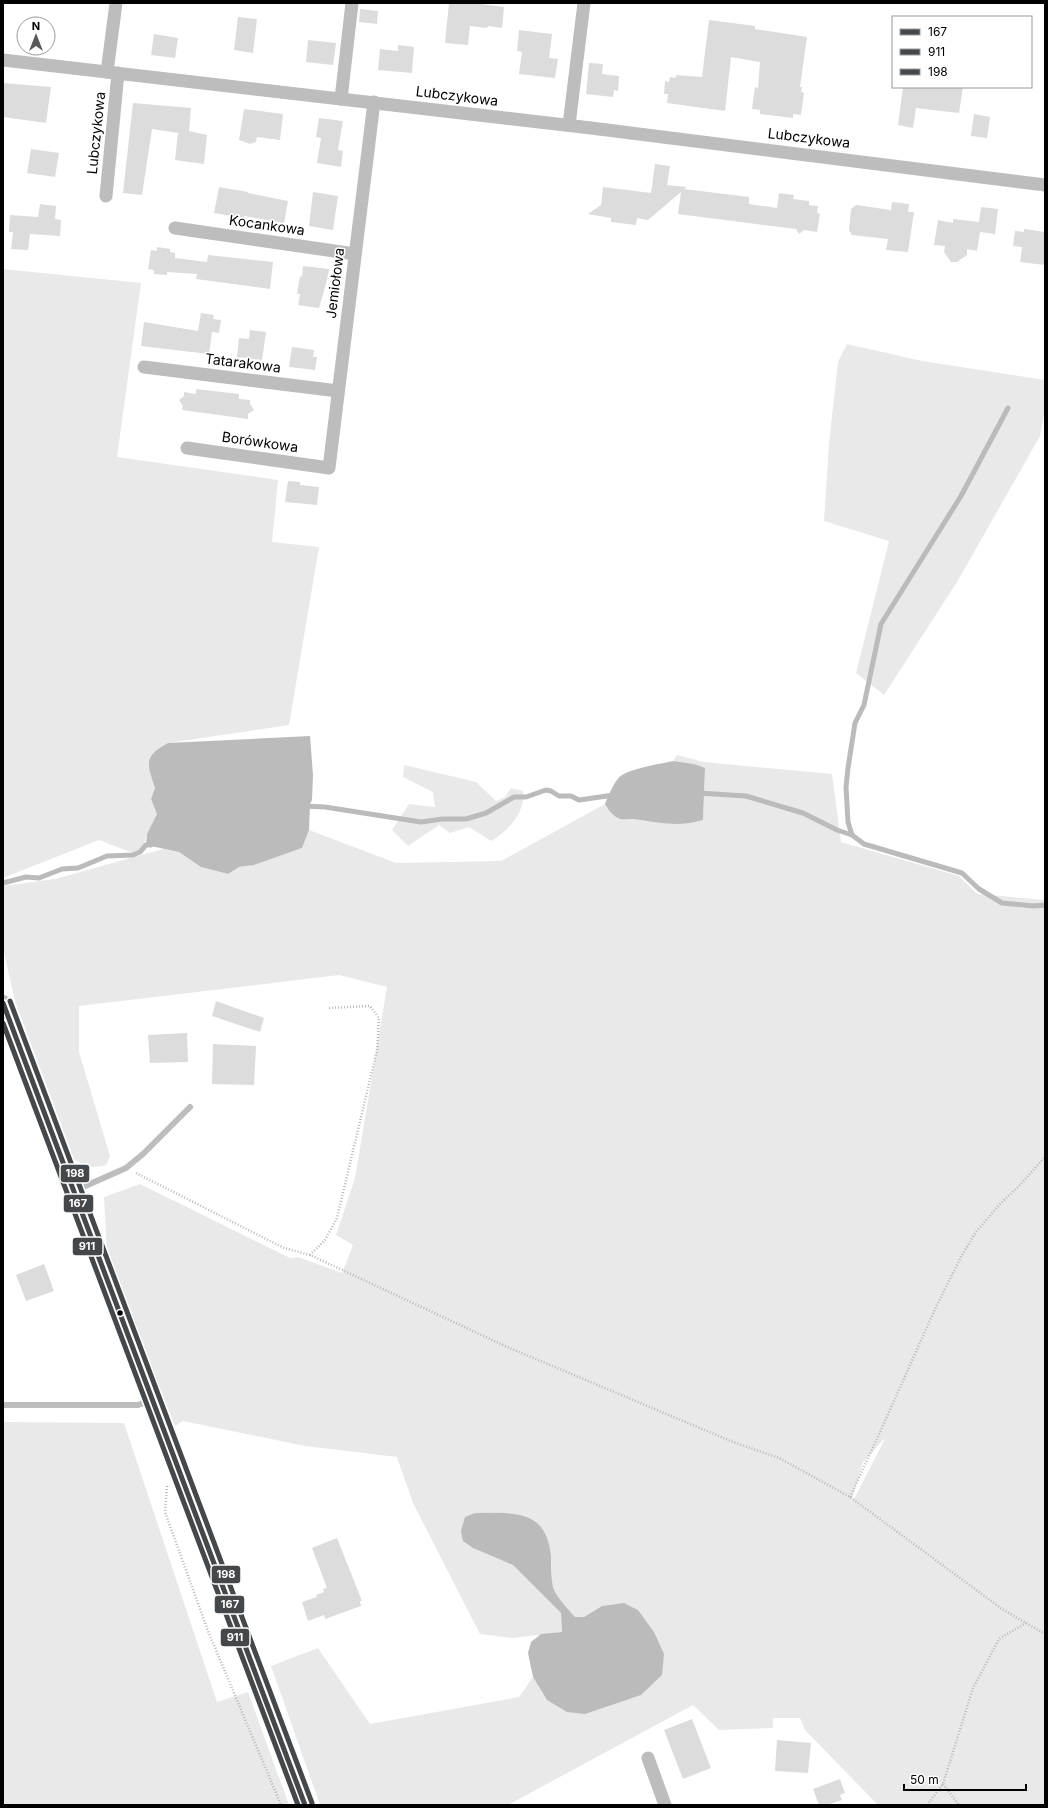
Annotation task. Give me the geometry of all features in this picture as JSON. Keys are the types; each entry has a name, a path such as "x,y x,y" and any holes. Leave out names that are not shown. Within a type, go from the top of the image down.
{"street":[{"path":"113,72 116,3"},
{"path":"342,99 352,3"},
{"path":"569,125 584,3"},
{"name":"Lubczykowa","path":"3,60 569,125 1045,185"},
{"name":"Lubczykowa","path":"106,196 113,72"},
{"name":"Jemiołowa","path":"329,468 374,102"},
{"name":"Kocankowa","path":"175,228 355,254"},
{"name":"Tatarakowa","path":"144,367 338,391"},
{"name":"Borówkowa","path":"187,448 329,468"},
{"path":"3,1003 6,1024 73,1191 305,1805"},
{"path":"648,1758 666,1805"}],"lane":[{"path":"73,1191 126,1168 143,1154 190,1106"},
{"path":"3,1405 138,1405 152,1400"}],"path":[{"path":"310,1255 325,1240 337,1218 377,1050 379,1018 370,1006 329,1008"},
{"path":"850,1497 936,1307 962,1255 976,1232 1000,1204 1019,1186 1045,1157"},
{"path":"126,1168 284,1248 310,1255 505,1346 734,1442 779,1458 850,1497 1002,1609 1045,1634"},
{"path":"167,1485 165,1512 208,1631 281,1805"},
{"path":"927,1805 943,1784 973,1688 998,1639 1026,1623"},
{"path":"943,1784 959,1805"}],"shaded area":[{"path":"3,269 141,283 117,457 278,480 272,542 319,547 289,725 168,743 160,747 154,752 149,761 150,773 155,788 151,799 157,814 147,834 143,848 133,853 99,840 3,878"},
{"path":"847,344 922,361 1045,380 1045,408 1040,436 957,582 884,695 856,673 889,541 824,521 829,444 838,362"},
{"path":"310,736 313,775 312,800 310,804 309,830 302,848 254,865 239,867 228,874 201,867 179,852 146,845 147,834 157,814 151,799 155,788 150,773 149,761 154,752 160,748 168,743"},
{"path":"677,755 704,762 832,774 841,842 959,876 977,894 1045,900 1045,1805 878,1805 805,1730 800,1718 773,1718 773,1728 719,1730 693,1705 508,1805 320,1805 271,1666 318,1648 370,1724 519,1697 533,1677 547,1700 654,1632 638,1610 624,1603 602,1606 584,1617 575,1617 561,1601 554,1590 548,1543 543,1531 536,1522 516,1514 475,1513 473,1548 513,1565 561,1613 562,1632 513,1638 480,1634 413,1503 397,1457 305,1446 183,1421 175,1426 107,1255 104,1197 140,1184 290,1258 298,1257 342,1273 353,1245 336,1235 355,1178 387,987 339,975 79,1006 79,1052 110,1156 106,1165 97,1167 82,1164 74,1159 15,1001 3,948 3,886 55,879 163,849 179,852 201,867 228,874 239,867 254,865 302,848 309,830 396,863 501,861 605,804 614,815 623,819 677,824 703,820 705,769 694,764 673,761","holes":["886,1437 851,1503 863,1462"]},
{"path":"673,761 694,764 705,768 703,820 685,824 676,824 620,819 610,811 605,804 614,784 622,775 640,768"},
{"path":"404,765 476,782 496,801 505,797 511,788 523,791 522,806 519,813 504,832 491,841 469,827 450,833 439,825 408,846 392,830 409,804 435,807 433,792 403,777"},
{"path":"3,1422 124,1423 217,1702 248,1692 289,1805 3,1805"},
{"path":"475,1513 514,1514 525,1516 535,1521 542,1529 548,1540 554,1590 561,1601 575,1617 584,1617 602,1606 624,1603 638,1610 654,1632 664,1654 662,1675 641,1695 585,1714 567,1712 547,1700 533,1677 528,1653 531,1642 541,1634 562,1632 561,1613 513,1565 473,1548 463,1541 461,1531 465,1517"}],"building":[{"path":"449,3 473,3 504,7 502,28 470,26 468,45 445,43"},
{"path":"360,9 378,11 377,24 359,22"},
{"path":"238,17 257,19 253,53 234,50"},
{"path":"709,20 755,26 755,29 807,37 800,87 802,87 801,92 804,93 801,115 793,114 793,118 760,114 760,110 752,109 755,87 758,88 760,62 731,57 725,111 667,103 668,94 664,94 665,81 669,82 670,77 676,78 676,75 702,77"},
{"path":"519,30 552,34 549,58 558,59 555,78 519,74 522,52 517,51"},
{"path":"154,34 178,38 175,58 151,55"},
{"path":"308,40 336,43 333,65 306,62"},
{"path":"398,45 414,47 412,73 378,70 380,49 398,51"},
{"path":"589,63 603,64 602,74 619,76 618,91 614,90 613,97 586,94"},
{"path":"3,83 51,87 46,123 3,117"},
{"path":"903,88 963,88 959,113 916,108 913,128 898,125"},
{"path":"133,103 191,108 189,131 207,135 204,164 175,160 178,133 152,129 142,195 123,193"},
{"path":"244,109 283,114 280,140 257,137 256,142 250,144 239,140"},
{"path":"974,114 990,117 987,138 971,136"},
{"path":"319,118 343,121 338,150 343,151 341,167 317,163 321,138 316,137"},
{"path":"31,149 59,153 55,177 27,173"},
{"path":"655,164 670,166 667,185 687,187 684,189 749,197 749,204 777,208 779,193 794,195 793,199 809,201 809,205 818,206 817,213 820,214 817,232 804,230 799,234 796,229 678,214 681,192 648,220 637,218 636,225 611,222 611,218 588,214 601,205 603,187 651,193"},
{"path":"219,187 288,201 284,223 244,216 244,218 214,213"},
{"path":"313,192 338,196 333,230 309,226"},
{"path":"892,202 909,204 908,212 914,212 908,252 886,250 888,239 852,235 849,230 851,209 856,205 891,210"},
{"path":"40,204 56,206 55,219 61,220 60,236 30,234 28,250 11,249 13,232 9,232 10,215 38,217"},
{"path":"981,207 998,209 995,234 980,232 977,251 967,249 967,255 957,262 951,262 944,252 945,246 934,245 938,220 953,223 953,219 979,222"},
{"path":"1024,229 1045,232 1045,265 1020,262 1022,247 1013,246 1015,231 1024,232"},
{"path":"157,247 170,249 170,252 175,253 175,258 207,262 208,255 273,262 270,289 196,279 197,274 167,272 167,275 154,274 154,270 148,269 151,250 157,251"},
{"path":"303,266 329,269 319,308 298,305 300,294 297,294 300,276 302,277"},
{"path":"201,313 214,315 213,319 221,320 219,333 212,332 209,354 141,346 144,322 198,331"},
{"path":"250,330 266,332 262,360 237,357 239,338 249,339"},
{"path":"292,347 314,350 313,357 317,357 315,370 289,367"},
{"path":"196,389 239,394 239,399 250,400 250,404 254,410 248,414 248,419 182,410 183,406 179,400 184,396 184,392 196,394"},
{"path":"288,481 300,482 300,485 319,487 317,505 285,502"},
{"path":"216,1001 264,1018 260,1032 212,1016"},
{"path":"187,1033 188,1062 150,1063 148,1035"},
{"path":"213,1044 256,1046 254,1085 212,1084"},
{"path":"44,1264 54,1291 26,1301 16,1275"},
{"path":"337,1538 362,1601 360,1601 361,1606 325,1619 324,1615 308,1621 302,1602 317,1597 316,1595 324,1592 323,1589 327,1588 312,1548"},
{"path":"692,1719 711,1768 683,1779 664,1730"},
{"path":"777,1740 811,1743 808,1773 775,1771"},
{"path":"840,1779 845,1793 840,1795 842,1800 827,1805 819,1805 813,1789"}],"waterway":[{"path":"852,835 848,822 846,787 848,768 855,723 864,705 881,624 961,496 1008,408"},
{"path":"304,806 325,807 421,822 442,819 466,819 486,813 514,797 526,797 546,790 559,796 571,796 579,800 614,795"},
{"path":"698,793 746,796 803,813 837,830 852,835 864,844 962,873 979,889 1002,903 1034,906 1045,905"},
{"path":"3,883 26,877 39,878 62,869 78,868 107,856 133,855 140,852 146,845 151,845"}],"transit line":[{"name":"198","path":"10,1001 312,1803"},
{"name":"167","path":"3,1003 305,1805"},
{"name":"911","path":"3,1023 298,1805"}]}
